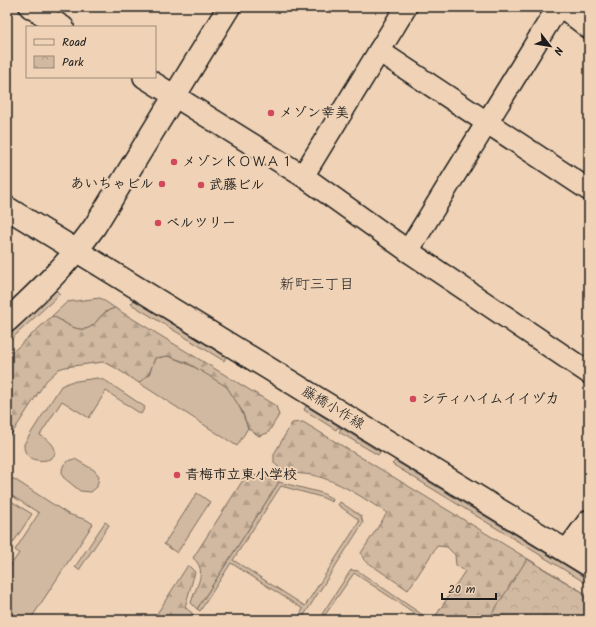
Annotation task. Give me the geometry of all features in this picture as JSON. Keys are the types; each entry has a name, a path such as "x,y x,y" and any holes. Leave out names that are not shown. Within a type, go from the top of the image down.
{"main road":[{"path":"7,321 77,252 96,226 228,7"},
{"name":"藤橋小作線","path":"7,208 589,565"},
{"path":"567,551 589,521"}],"street":[{"path":"303,176 406,7"},
{"path":"408,251 558,7"},
{"path":"562,7 589,28"},
{"path":"379,51 589,190"},
{"path":"146,78 303,176 408,251 589,373"}],"green space":[{"path":"56,290 60,294 7,343 7,336"},
{"path":"100,298 115,308 104,313 89,328 75,328 52,316 67,302"},
{"path":"134,300 226,357 224,361 131,304"},
{"path":"115,308 276,406 279,415 268,433 259,436 248,428 242,411 227,387 188,363 168,356 155,358 149,374 139,383 114,367 103,362 59,369 46,381 11,435 7,438 7,357 52,316 72,327 85,329 92,326 104,313"},
{"path":"168,356 208,374 231,391 248,428 237,446 139,383 149,374 155,358"},
{"path":"97,378 106,381 145,407 141,414 106,391 89,418 62,401 40,435 52,444 55,451 54,456 43,460 36,460 30,457 25,452 24,444 61,386 70,382"},
{"path":"306,406 380,452 378,455 339,432 341,429 338,427 336,430 304,410"},
{"path":"303,422 589,596 546,620 433,620 465,571 456,565 455,555 447,547 437,546 408,590 364,560 361,553 387,513 332,481 312,475 287,471 278,467 274,463 274,454 292,423"},
{"path":"75,459 94,470 99,476 97,487 91,492 80,491 63,477 62,471 64,465 68,461"},
{"path":"395,461 589,580 589,585 392,464"},
{"path":"250,474 279,482 197,609 191,603 200,579 200,568 198,563 193,558 243,480"},
{"path":"11,479 14,479 68,514 87,520 93,524 30,620 7,620 7,571 19,553 15,550 39,513 9,494 7,497 7,484"},
{"path":"279,482 322,493 333,499 332,502 321,497 281,486 233,560 305,606 359,522 358,519 338,505 340,502 361,516 363,523 301,620 297,620 303,609 231,563 200,611 197,609"},
{"path":"197,493 210,502 177,553 164,544"},
{"path":"11,501 32,514 7,552 7,507"},
{"path":"105,522 109,525 79,570 75,567"},
{"path":"527,559 589,596 589,620 488,620"},
{"path":"188,565 195,572 185,607 194,615 190,620 153,620"},
{"path":"351,570 358,571 430,620 425,620 354,573 325,615 322,614"}],"place":[{"name":"メゾン幸美","path":"271,113"},
{"name":"メゾンＫＯＷＡ１","path":"174,162"},
{"name":"あいちゃビル","path":"162,184"},
{"name":"武藤ビル","path":"201,185"},
{"name":"ベルツリー","path":"158,223"},
{"name":"シティハイムイイヅカ","path":"413,399"},
{"name":"青梅市立東小学校","path":"177,475"}],"district":[{"name":"新町三丁目","path":"317,285"}]}
